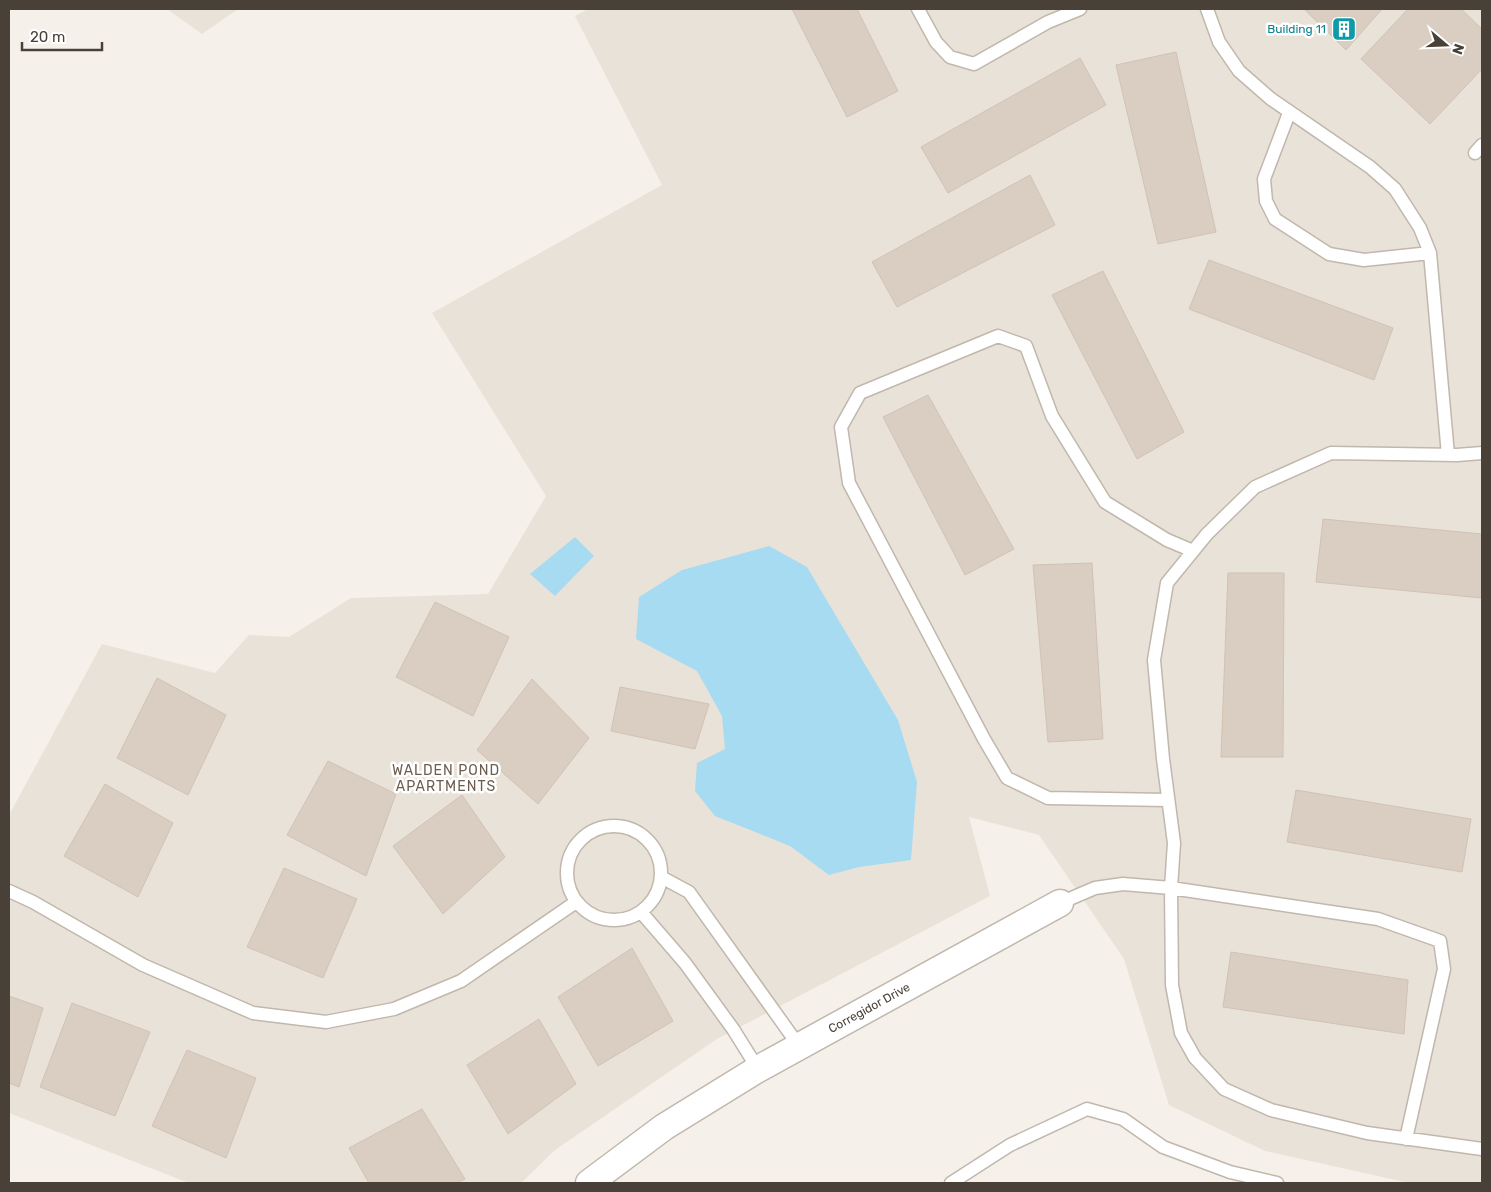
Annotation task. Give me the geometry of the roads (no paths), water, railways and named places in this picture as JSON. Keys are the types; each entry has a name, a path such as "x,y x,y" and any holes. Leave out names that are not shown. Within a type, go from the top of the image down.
{"street":[{"name":"Corregidor Drive","path":"589,1183 664,1127 758,1069 1060,903"}],"lane":[{"path":"918,9 936,42 950,57 974,64 1048,22 1080,9"},
{"path":"1207,9 1219,42 1239,72 1289,113 1370,167 1395,189 1420,228 1430,253 1448,455"},
{"path":"1289,113 1264,179 1266,201 1275,219 1329,254 1364,260 1430,253"},
{"path":"1168,800 1048,798 1007,778 984,739 849,483 841,427 860,393 998,336 1026,346 1052,416 1105,502 1167,540 1194,551"},
{"path":"1482,453 1448,455 1331,452 1255,488 1206,534 1167,583 1154,660 1174,843 1171,888 1172,985 1181,1033 1195,1058 1224,1089 1271,1110 1367,1133 1482,1149"},
{"path":"615,825 634,830 650,842 660,859 661,877 655,898 641,912 623,920 603,919 585,911 572,896 566,877 569,857 579,840 595,829 615,825"},
{"path":"661,877 690,892 799,1046"},
{"name":"Corregidor Drive","path":"1060,903 1095,888 1123,884 1171,888 1378,920 1440,941 1444,969 1406,1139"},
{"path":"9,891 33,902 143,966 253,1013 326,1022 394,1009 462,981 576,902"},
{"path":"641,912 685,963 733,1029 758,1069"},
{"path":"951,1183 1010,1145 1087,1109 1123,1119 1163,1147 1230,1172 1277,1183"}],"water":[{"path":"575,537 594,556 555,596 530,574"},
{"path":"769,546 807,567 898,720 917,782 911,860 859,867 829,875 790,846 715,816 695,791 697,763 725,749 722,716 697,671 636,639 639,597 682,570"}],"place":[{"name":"Building 11","path":"1344,29"}],"district":[{"name":"WALDEN POND APARTMENTS","path":"446,778"}]}
